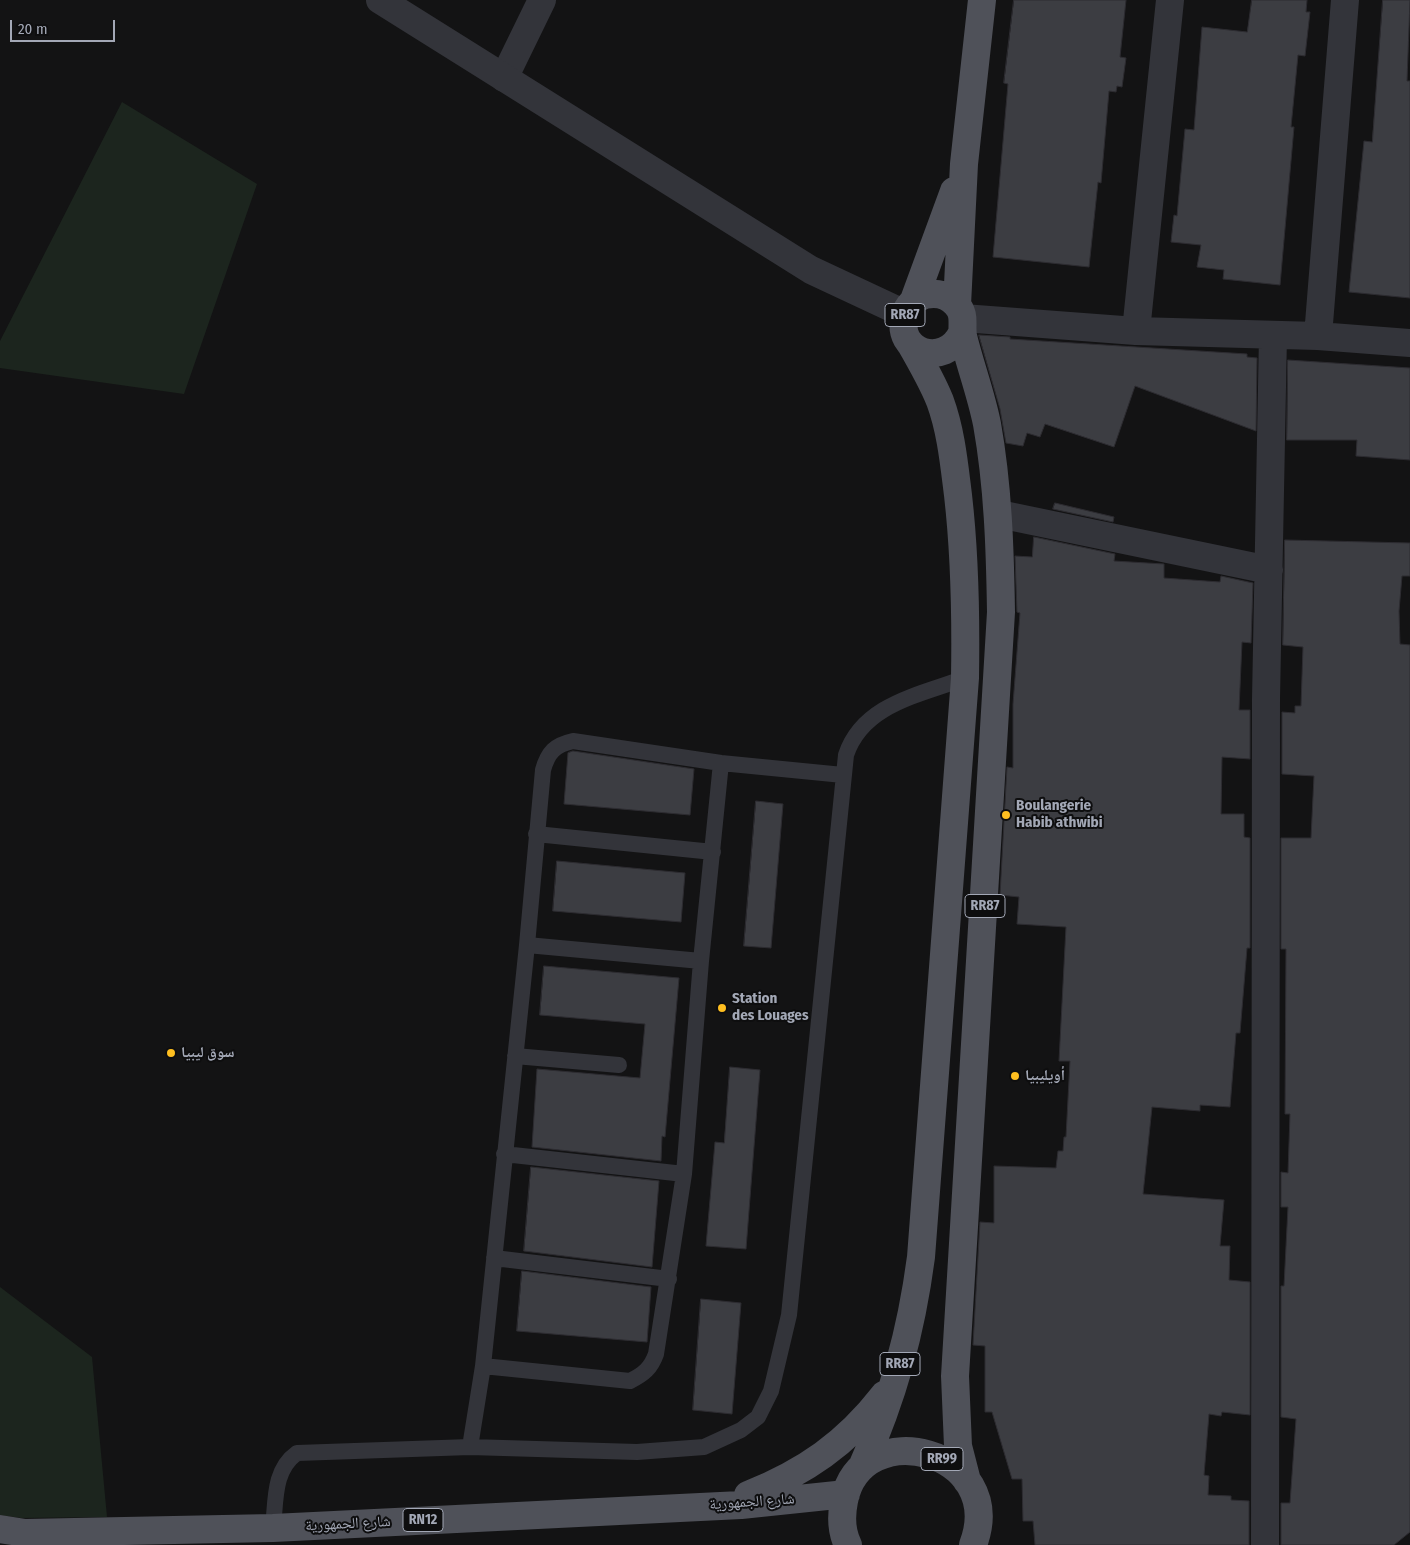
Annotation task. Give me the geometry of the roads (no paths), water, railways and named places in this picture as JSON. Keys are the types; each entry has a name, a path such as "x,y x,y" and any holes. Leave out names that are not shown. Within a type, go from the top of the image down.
{"main road":[{"name":"RR87","path":"910,344 926,353 944,353 958,342 961,319 964,164 982,0"},
{"name":"RR87","path":"862,1467 896,1380 907,1339 921,1257 965,678 966,606 962,536 949,433 940,402 904,330 910,307 964,164"},
{"name":"RR87","path":"910,307 922,296 941,294 961,319 986,422 996,478 998,514 1001,612 955,1376 958,1446 967,1481"},
{"path":"708,1506 745,1496 781,1482 815,1462 845,1438 872,1410 896,1380"},
{"name":"RR99","path":"862,1467 880,1457 898,1451 918,1450 937,1456 954,1466 967,1481 975,1497 979,1515 978,1541"},
{"path":"848,1545 841,1516 846,1494 862,1467"},
{"name":"شارع الجمهورية","path":"0,1529 25,1533 273,1537 741,1505 846,1494"}],"street":[{"path":"380,0 811,270 910,307"},
{"path":"504,78 542,0"},
{"path":"1136,331 1170,0"},
{"path":"1318,336 1345,0"},
{"path":"961,319 1136,331 1273,334 1410,343"},
{"path":"1265,1545 1266,699 1273,334"},
{"path":"998,514 1269,570"}],"lane":[{"path":"273,1537 278,1478 288,1460 297,1453 470,1447 637,1452 704,1447 741,1430 758,1417 772,1390 789,1315 843,775 851,739 874,714 898,702 965,678"},
{"path":"470,1447 482,1366 494,1258 527,945 542,770 552,749 560,744 573,741 721,763 843,775"},
{"path":"482,1366 630,1381 644,1375 652,1365 656,1354 669,1279 684,1174 701,961 721,763"},
{"path":"536,834 713,852"},
{"path":"527,945 701,961"},
{"path":"515,1056 619,1065"},
{"path":"504,1154 684,1174"},
{"path":"494,1258 669,1279"}],"place":[{"name":"Boulangerie Habib athwibi","path":"1006,815"},
{"name":"Station des Louages","path":"722,1008"},
{"name":"سوق ليبيا","path":"171,1053"},
{"name":"أويليبيا","path":"1015,1076"}]}
